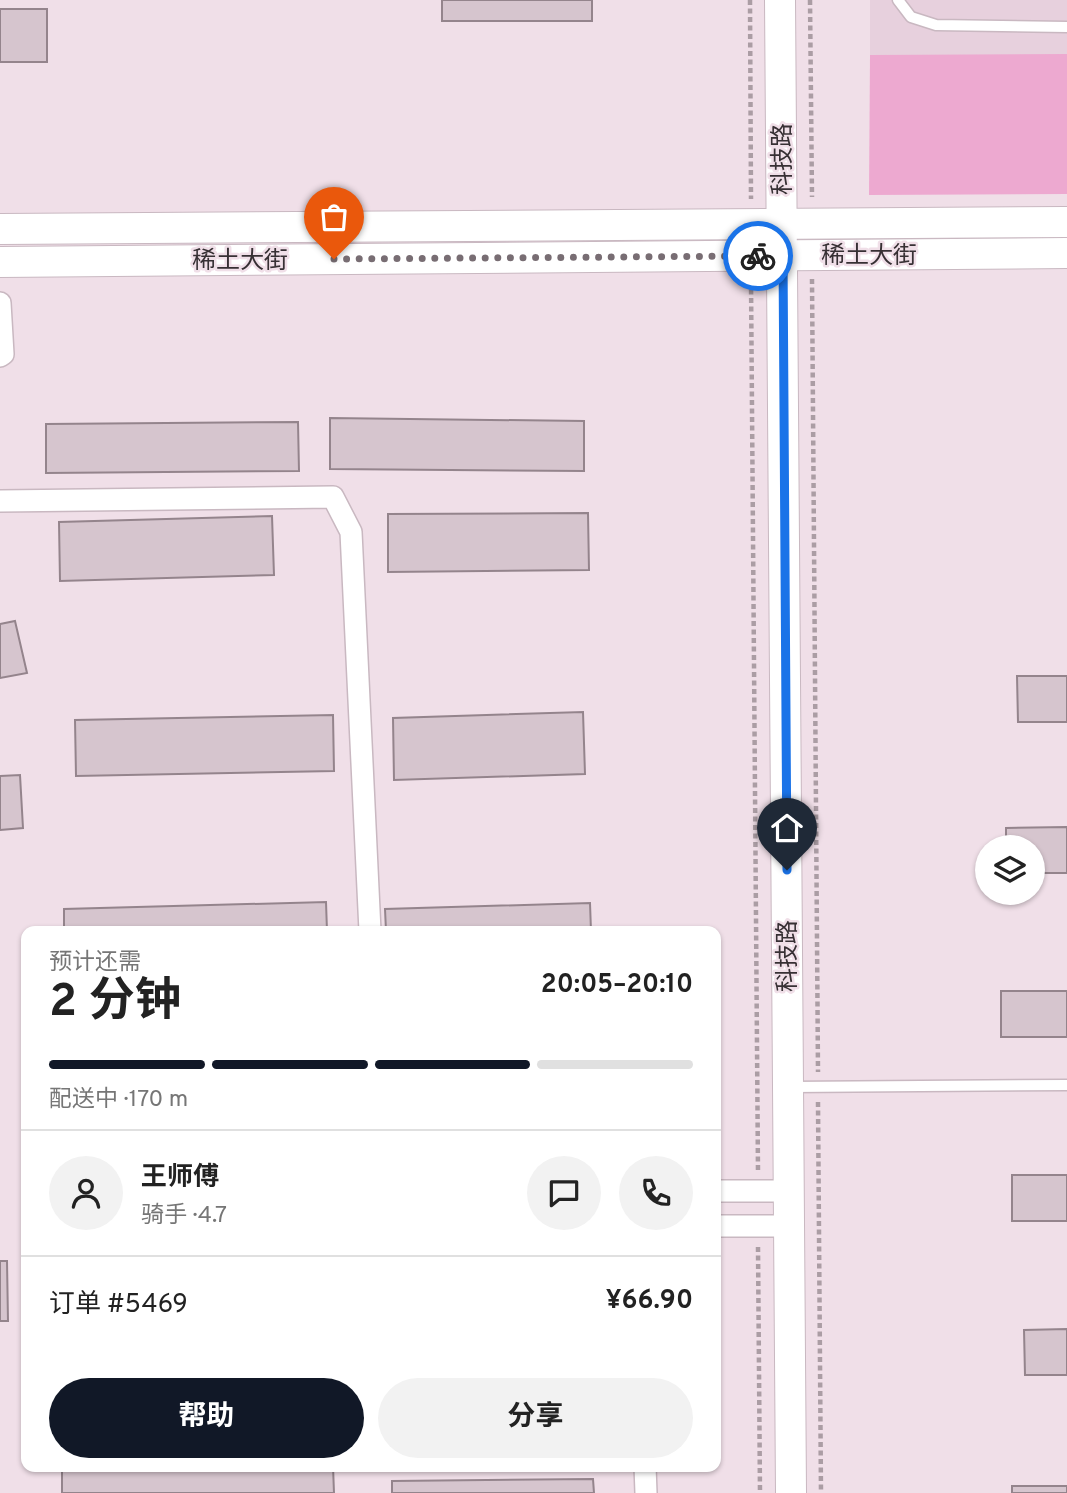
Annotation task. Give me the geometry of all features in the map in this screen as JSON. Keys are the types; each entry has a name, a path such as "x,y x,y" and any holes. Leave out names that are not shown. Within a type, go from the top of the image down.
{"main road":[{"name":"科技路","path":"780,0 791,1493"},
{"name":"稀土大街","path":"0,229 1067,222"},
{"name":"稀土大街","path":"0,262 1067,253"}],"street":[{"path":"0,303 0,356"},
{"path":"0,501 333,497 351,532 370,926"},
{"path":"721,1191 789,1191"},
{"path":"721,1226 789,1226"},
{"path":"645,1472 646,1493"}],"lane":[{"path":"898,0 911,17 936,26 1067,27"},
{"path":"788,1087 1067,1085"}],"path":[{"path":"750,0 751,223"},
{"path":"810,0 812,223"},
{"path":"812,255 821,1493"},
{"path":"751,256 758,1191"},
{"path":"758,1226 760,1493"}],"shaded area":[{"path":"870,0 1067,0 1067,55 870,55"},
{"path":"1067,54 1067,194 869,195 870,55"}],"building":[{"path":"442,0 592,0 592,21 442,21"},
{"path":"0,9 47,9 47,62 0,62"},
{"path":"330,418 584,421 584,471 330,469"},
{"path":"298,422 299,471 46,473 46,424"},
{"path":"588,513 589,570 388,572 388,514"},
{"path":"272,516 274,575 60,581 59,522"},
{"path":"15,621 27,673 0,678 0,624"},
{"path":"1017,676 1067,676 1067,722 1018,722"},
{"path":"583,712 585,774 394,780 393,718"},
{"path":"333,715 334,771 76,776 75,720"},
{"path":"20,775 23,828 0,830 0,776"},
{"path":"1067,827 1067,873 1045,873 1045,835 1006,835 1006,828"},
{"path":"326,902 327,926 64,926 64,909"},
{"path":"590,903 591,926 386,926 385,909"},
{"path":"1001,991 1067,991 1067,1037 1001,1037"},
{"path":"1012,1175 1067,1175 1067,1221 1012,1221"},
{"path":"0,1261 7,1261 8,1321 0,1321"},
{"path":"1067,1329 1067,1375 1025,1375 1024,1330"},
{"path":"62,1472 333,1472 334,1493 62,1493"},
{"path":"593,1479 594,1493 392,1493 392,1481"},
{"path":"1012,1486 1067,1486 1067,1493 1012,1493"}],"way so far":[{"path":"334,259 758,256"}],"route":[{"path":"758,256 783,256 787,870"}]}
